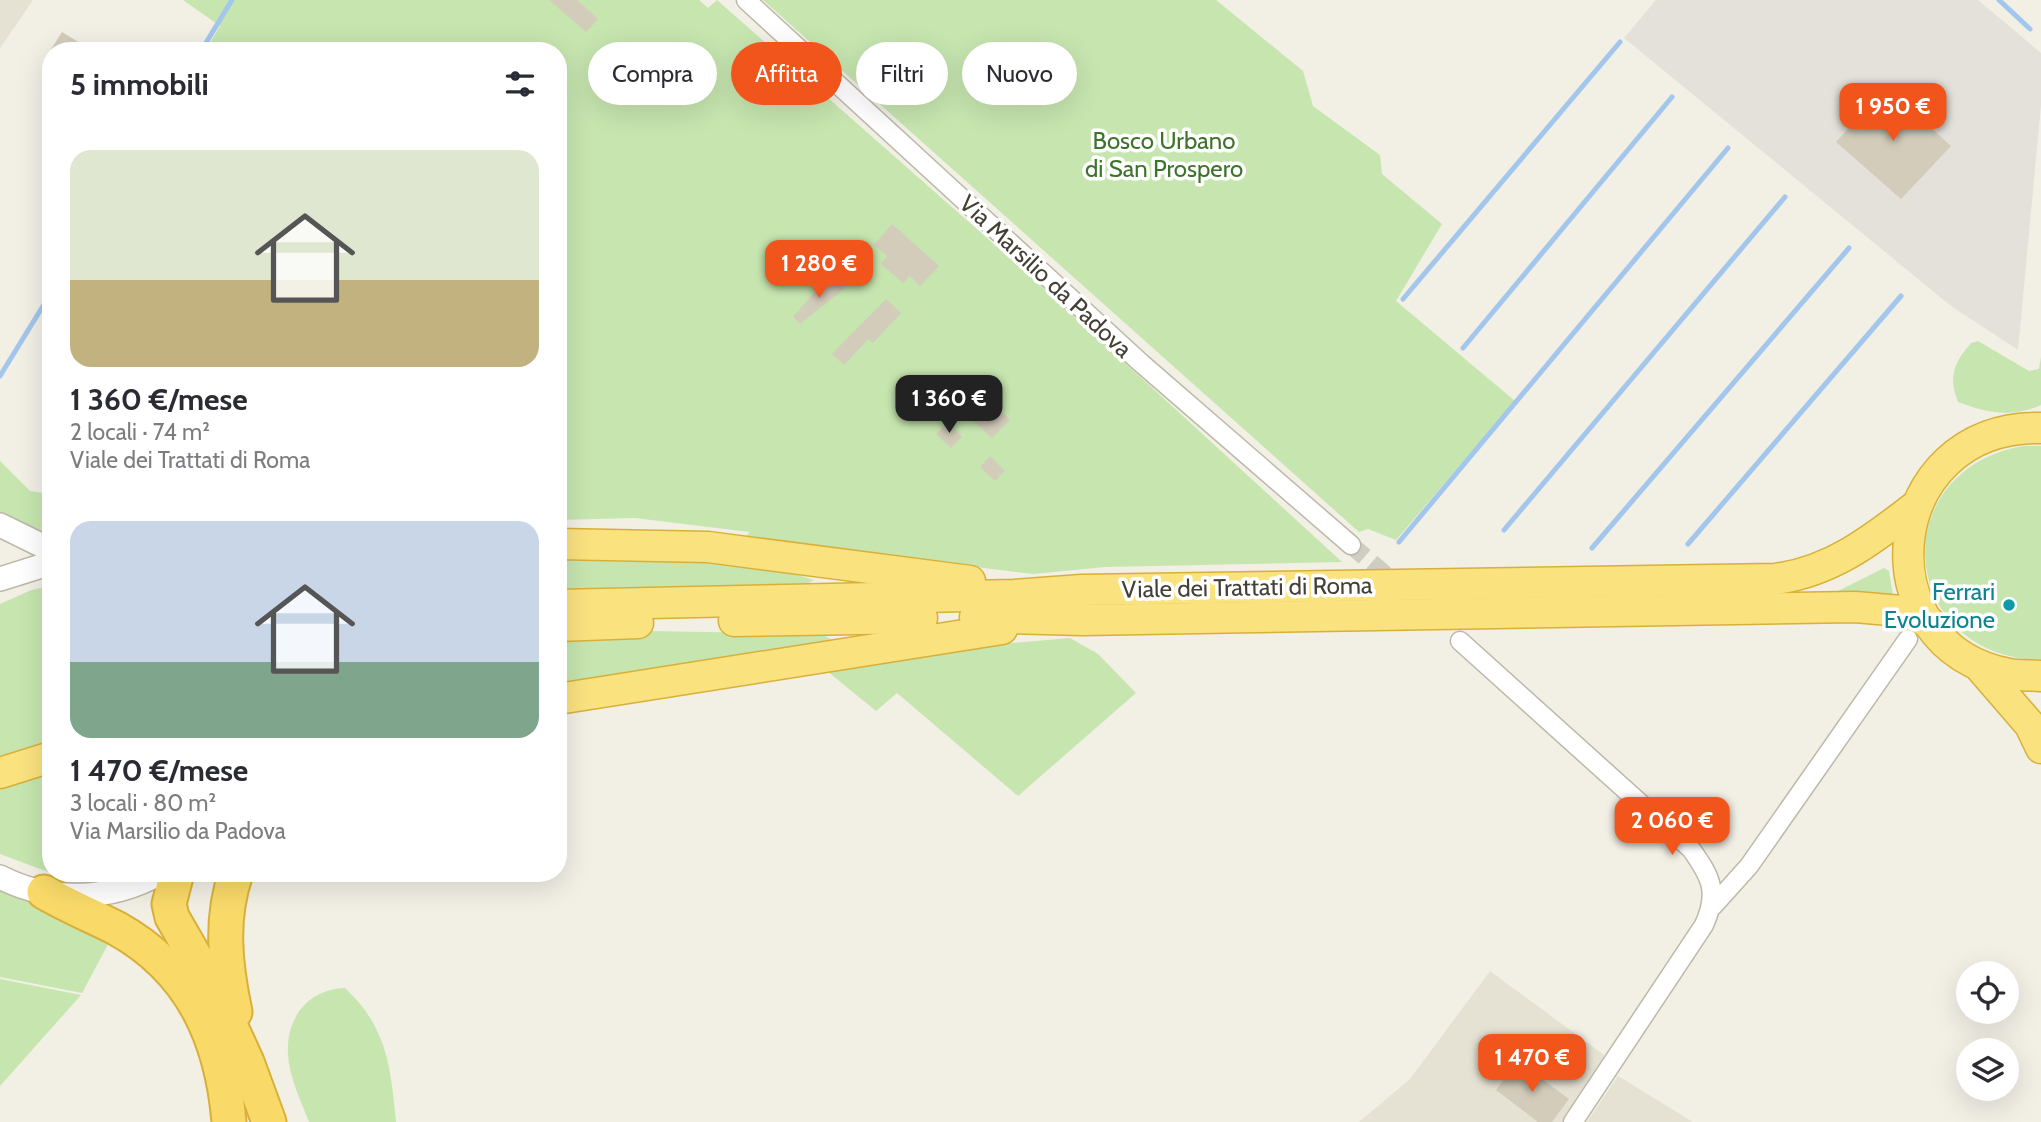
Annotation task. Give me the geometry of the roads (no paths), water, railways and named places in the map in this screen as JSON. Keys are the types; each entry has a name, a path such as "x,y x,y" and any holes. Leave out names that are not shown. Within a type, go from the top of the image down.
{"highway":[{"path":"2040,427 2000,432 1964,448 1944,464 1916,506 1908,546 1908,566 1919,630 1976,663 2009,674 2041,676"},
{"name":"Viale dei Trattati di Roma","path":"567,605 1014,595 1082,590 1775,579 1814,571 1838,561 1916,506"},
{"path":"567,544 708,547 949,579 1082,590"},
{"name":"Viale dei Trattati di Roma","path":"567,626 1015,616 1082,620 1855,607 1900,611 1919,630"},
{"path":"567,698 959,634 1082,620"},
{"path":"1976,663 2030,725 2041,748"},
{"path":"0,752 42,740"},
{"path":"0,773 42,760"},
{"path":"175,882 169,904 172,917 214,990 247,1062 269,1122"},
{"path":"234,882 225,931 228,978 247,1062"},
{"path":"44,892 117,929 164,963 196,1006 214,1039 225,1079 229,1122"}],"street":[{"name":"Via Marsilio da Padova","path":"746,0 1141,363 1351,545"},
{"path":"0,526 42,546"},
{"path":"0,579 42,566"},
{"path":"1573,1122 1704,925 1713,906 1749,866 1919,630"},
{"path":"1460,641 1691,849 1711,884 1713,906"},
{"path":"0,877 44,892 100,894 141,882"}],"waterway":[{"path":"206,42 232,0"},
{"path":"1999,0 2030,29"},
{"path":"1403,299 1620,42"},
{"path":"1463,348 1672,97"},
{"path":"1399,542 1728,148"},
{"path":"1504,530 1785,197"},
{"path":"1592,548 1849,248"},
{"path":"1688,544 1901,296"},
{"path":"0,376 42,308"}],"tunnel":[{"path":"1351,545 1396,584"}],"place":[{"name":"Ferrari Evoluzione","path":"2009,605"}],"park label":[{"name":"Bosco Urbano di San Prospero","path":"1164,154"}]}
